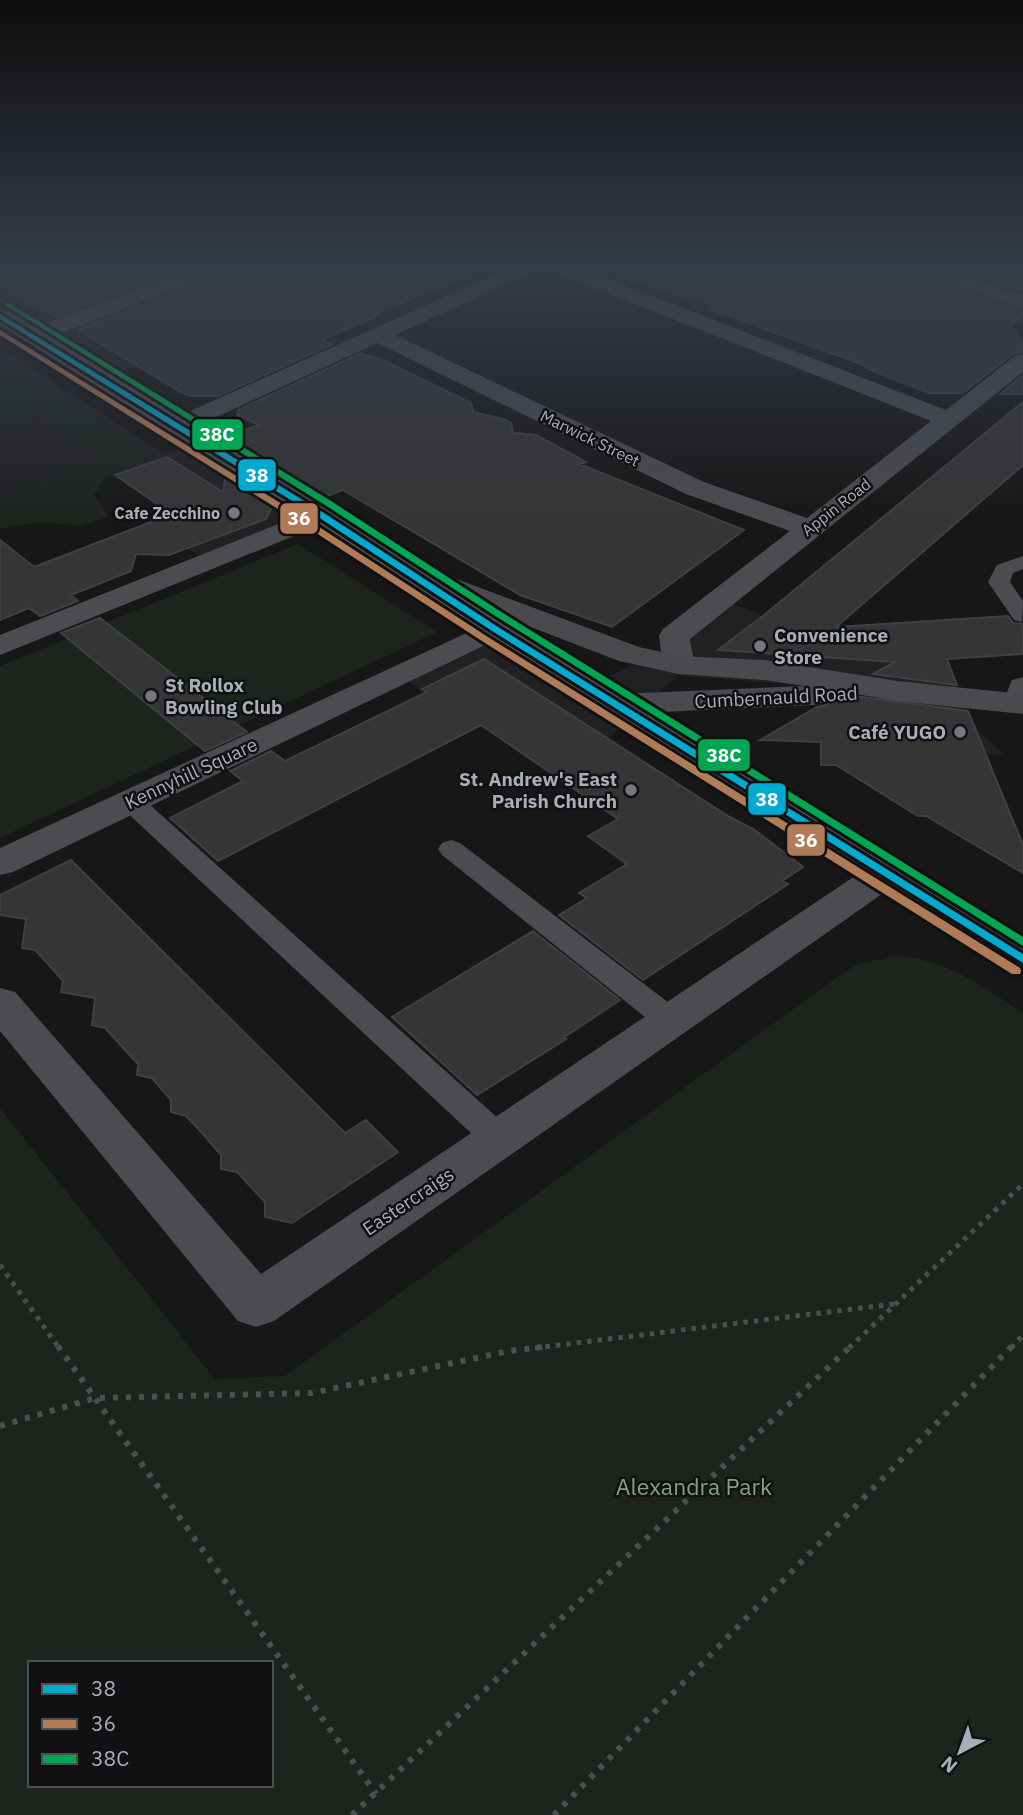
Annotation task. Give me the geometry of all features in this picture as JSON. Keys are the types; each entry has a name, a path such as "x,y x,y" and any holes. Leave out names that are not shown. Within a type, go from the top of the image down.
{"main road":[{"name":"Cumbernauld Road","path":"58,352 618,704 897,691"},
{"name":"Cumbernauld Road","path":"400,567 630,654 676,650 765,670 897,691 1021,698"},
{"path":"618,704 1023,959"}],"street":[{"path":"177,426 340,352"},
{"name":"Marwick Street","path":"412,352 695,488 809,527"},
{"path":"775,352 949,420"},
{"name":"Appin Road","path":"676,650 809,527 1023,361"},
{"path":"0,646 321,515"},
{"name":"Kennyhill Square","path":"0,863 495,629"},
{"name":"Eastercraigs","path":"0,1003 256,1305 886,873"}],"lane":[{"path":"1023,562 1004,569 999,582 1023,615"},
{"path":"130,801 499,1139"},
{"path":"451,849 671,1021"}],"path":[{"path":"352,1815 1023,1184"},
{"path":"0,1265 376,1794"},
{"path":"0,1426 95,1398 312,1392 509,1351 896,1304"},
{"path":"554,1815 1023,1335"}],"shaded area":[{"path":"0,352 6,352 165,454 207,440 324,513 207,561 169,538 219,516 141,465 0,516"},
{"path":"58,352 157,352 159,356 102,379"},
{"path":"729,602 759,614 774,634 933,639 977,730 1005,755 954,754 905,735 879,690 677,676 583,761 447,709 398,674 498,627 593,685 679,640"}],"green space":[{"path":"0,358 155,455 109,470 94,495 109,517 80,526 41,522 0,529 0,497 106,460 41,412 0,426"},
{"name":"St Rollox Bowling Club","path":"298,544 437,632 0,838 0,666"},
{"name":"Alexandra Park","path":"893,956 912,958 962,975 1023,1013 1023,1815 0,1815 0,1108 215,1379 285,1376 856,965"}],"building":[{"path":"114,352 316,352 218,396 190,396"},
{"path":"827,352 1023,352 1013,354 963,393 929,393 866,368 869,367"},
{"path":"361,353 387,362 471,403 473,412 511,423 513,433 536,435 586,462 579,464 744,530 612,627 520,595 343,490 319,499 231,445 233,434 259,425 237,415 238,410"},
{"path":"1023,375 1023,394 1000,394"},
{"path":"1023,402 1023,465 836,627 1008,616 1013,623 1023,624 1023,654 947,659 957,685 873,674 895,662 718,650 764,615"},
{"path":"167,457 223,492 227,471 288,511 272,507 266,519 169,555 136,554 131,571 71,595 78,601 40,616 29,608 0,620 0,540 34,567 172,514 115,475"},
{"path":"100,618 247,732 205,751 61,633"},
{"path":"484,659 728,816 755,830 803,867 782,881 788,884 643,980 559,915 587,898 579,893 627,864 588,836 618,819 481,725 218,861 170,818 243,781 230,771 271,751 285,761 427,692 422,689"},
{"path":"839,694 968,711 1023,845 1023,873 926,816 918,816 836,765 821,765 821,742 760,740 817,707 826,705"},
{"path":"71,860 345,1133 366,1120 398,1152 292,1223 265,1217 265,1202 237,1172 221,1169 221,1155 204,1135 186,1116 171,1112 171,1100 152,1078 137,1075 138,1064 105,1028 92,1025 95,998 61,992 63,981 49,965 35,950 22,948 26,919 0,915 0,895"},
{"path":"533,931 620,1000 563,1038 566,1039 477,1095 392,1017"}],"transit line":[{"name":"36","path":"32,352 1016,971"},
{"name":"38","path":"58,352 1023,959"},
{"name":"38C","path":"84,352 1023,942"}],"place":[{"name":"Cafe Zecchino","path":"234,513"},
{"name":"Convenience Store","path":"760,646"},
{"name":"St Rollox Bowling Club","path":"151,696"},
{"name":"Café YUGO","path":"960,732"},
{"name":"St. Andrew's East Parish Church","path":"631,790"}]}
